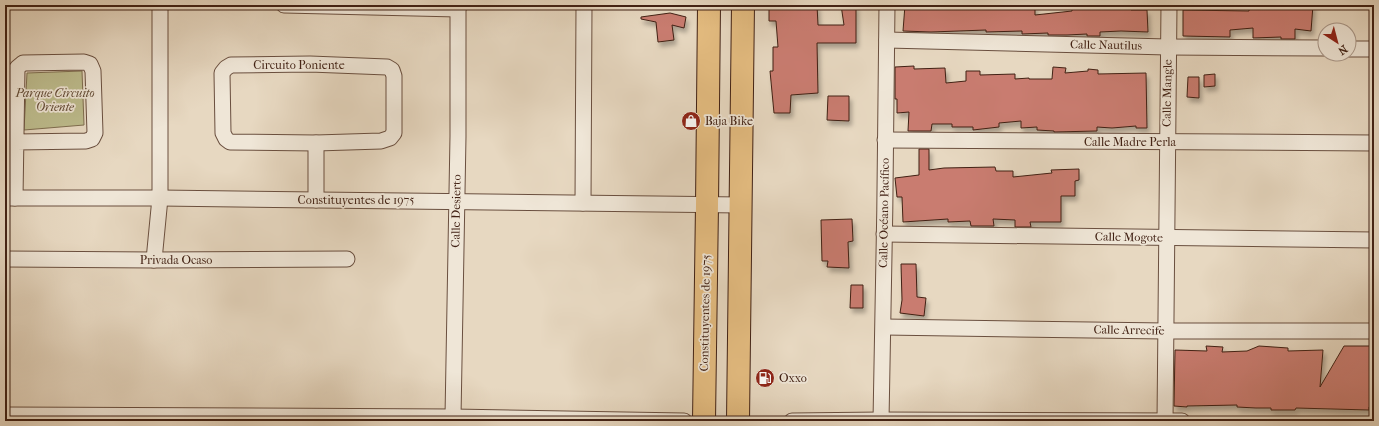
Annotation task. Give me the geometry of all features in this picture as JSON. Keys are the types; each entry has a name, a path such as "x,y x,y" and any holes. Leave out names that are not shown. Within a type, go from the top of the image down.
{"main road":[{"name":"Constituyentes de 1975","path":"704,421 708,5"},
{"path":"738,421 744,5"}],"street":[{"path":"154,260 160,198 160,5"},
{"path":"284,5 458,7"},
{"path":"583,203 584,5"},
{"name":"Calle Océano Pacífico","path":"881,420 884,327 887,5"},
{"name":"Calle Mangle","path":"1165,421 1169,5"},
{"name":"Calle Desierto","path":"453,417 458,136 458,7"},
{"name":"Calle Nautilus","path":"887,40 1168,47 1317,48"},
{"path":"1357,48 1374,49"},
{"path":"10,198 16,142 17,68 24,63 84,62 90,64 93,70 95,133 92,139 86,141 16,142"},
{"name":"Circuito Poniente","path":"310,64 387,67 392,70 394,76 394,132 390,138 381,141 316,143 230,142 223,134 222,73 231,65 310,64"},
{"name":"Calle Madre Perla","path":"885,140 1374,143"},
{"path":"316,143 316,200"},
{"name":"Constituyentes de 1975","path":"10,198 160,198 741,205"},
{"name":"Calle Mogote","path":"884,234 1374,240"},
{"name":"Privada Ocaso","path":"5,259 347,259"},
{"name":"Calle Arrecife","path":"884,327 1165,331 1374,331"},
{"path":"5,415 453,417 684,421"},
{"path":"792,421 1182,421"}],"green space":[{"name":"Parque Circuito Oriente","path":"82,71 84,125 24,130 27,73"}],"building":[{"path":"769,5 817,5 818,25 844,25 841,5 856,5 856,43 817,43 818,93 791,95 790,113 774,113 770,71 773,71 773,47 778,47 776,21 769,21"},
{"path":"905,5 1035,6 1035,15 1072,11 1072,8 1087,6 1100,6 1100,9 1113,8 1147,10 1148,32 1100,32 1100,36 1087,36 1087,34 1022,34 1022,31 986,32 986,30 931,32 903,31"},
{"path":"1249,5 1313,5 1311,31 1295,29 1295,39 1281,39 1281,37 1253,38 1253,28 1230,30 1230,37 1183,36 1183,10 1249,11"},
{"path":"670,13 686,17 684,28 672,25 674,40 658,42 656,22 641,19 641,17"},
{"path":"914,66 914,69 945,68 946,83 966,81 966,71 980,71 980,75 1015,74 1015,79 1052,79 1053,67 1066,68 1065,73 1088,71 1088,69 1098,70 1098,74 1146,73 1147,128 1136,128 1136,126 1112,128 1097,127 1097,131 1054,132 1037,130 1037,127 1021,128 1021,121 999,123 999,127 973,130 973,127 952,127 952,124 932,124 931,131 908,131 909,112 897,113 897,99 895,99 895,67"},
{"path":"1215,74 1215,86 1204,87 1204,75"},
{"path":"1188,77 1199,77 1199,98 1187,97"},
{"path":"828,96 849,96 849,121 827,120"},
{"path":"919,149 929,149 929,170 944,168 995,167 996,171 1013,171 1013,177 1052,173 1051,170 1079,169 1079,180 1075,181 1075,196 1061,196 1061,222 1030,222 1031,227 1015,227 1015,220 993,219 994,226 971,226 970,221 948,222 948,219 903,222 902,197 897,197 895,178 919,175"},
{"path":"852,219 853,241 848,242 849,268 827,267 828,261 822,261 821,220"},
{"path":"901,264 916,264 917,297 926,298 924,316 900,313 902,300"},
{"path":"851,285 863,285 863,308 850,308"},
{"path":"1206,346 1223,347 1222,352 1247,351 1259,346 1288,348 1288,351 1323,350 1320,387 1344,346 1374,346 1374,407 1369,407 1369,410 1296,408 1295,410 1271,410 1271,408 1237,407 1237,405 1187,407 1174,406 1175,350 1207,351"}],"place":[{"name":"Baja Bike","path":"691,121"},
{"name":"Oxxo","path":"765,378"}]}
